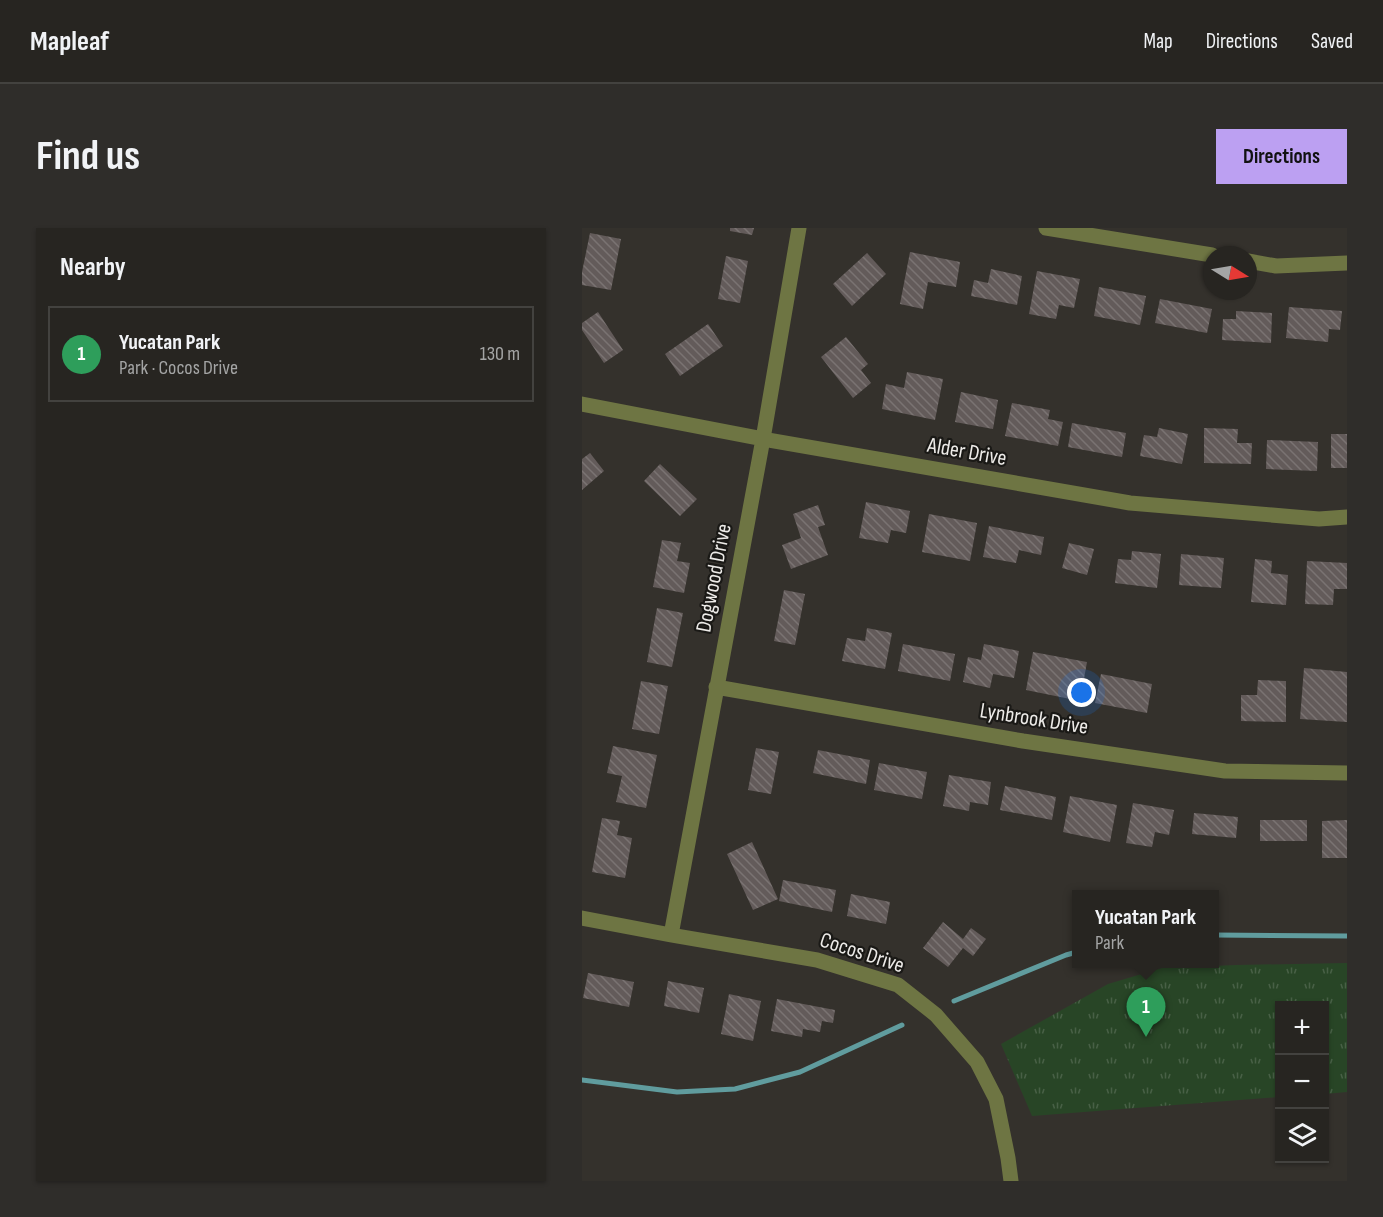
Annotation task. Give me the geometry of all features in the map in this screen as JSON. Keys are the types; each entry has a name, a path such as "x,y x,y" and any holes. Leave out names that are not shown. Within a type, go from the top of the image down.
{"street":[{"name":"Dogwood Drive","path":"671,935 800,228"},
{"path":"1046,228 1203,254"},
{"path":"1257,263 1276,266 1347,263"},
{"name":"Alder Drive","path":"582,404 763,439 1130,503 1319,519 1347,517"},
{"name":"Lynbrook Drive","path":"716,687 1023,741 1225,771 1347,774"},
{"name":"Cocos Drive","path":"582,918 817,960 898,985 936,1015 977,1062 996,1100 1011,1181"}],"green space":[{"path":"1347,963 1347,1092 1329,1094 1329,1001 1275,1001 1275,1097 1032,1116 1001,1044 1108,984 1162,968 1219,968 1219,966"}],"building":[{"path":"730,228 754,228 752,235 730,231"},
{"path":"590,233 621,239 611,290 582,285 582,272"},
{"path":"910,252 960,262 956,287 928,282 923,309 900,304"},
{"path":"867,253 886,274 852,306 833,284"},
{"path":"726,256 748,261 740,303 718,299"},
{"path":"991,269 1022,276 1017,305 971,296 974,280 988,283"},
{"path":"1037,271 1080,279 1074,308 1059,305 1056,319 1029,314"},
{"path":"1099,287 1146,296 1140,325 1094,316"},
{"path":"1160,299 1212,309 1207,333 1155,323"},
{"path":"1289,307 1342,311 1340,330 1329,329 1328,342 1286,338"},
{"path":"1236,311 1272,313 1271,343 1222,340 1223,319 1236,319"},
{"path":"598,312 623,350 604,363 582,330 582,323"},
{"path":"708,324 723,346 680,376 665,354"},
{"path":"846,337 868,364 861,370 871,383 853,398 821,357"},
{"path":"907,372 943,379 935,420 882,409 886,384 904,388"},
{"path":"961,392 998,400 993,429 955,422"},
{"path":"1012,403 1050,410 1048,419 1063,422 1058,446 1005,436"},
{"path":"1072,423 1126,433 1122,457 1068,447"},
{"path":"1159,428 1188,434 1182,464 1140,456 1144,435 1157,437"},
{"path":"1204,428 1238,429 1237,443 1252,443 1251,464 1204,463"},
{"path":"1331,434 1347,434 1347,468 1331,468"},
{"path":"1267,440 1318,442 1317,471 1266,469"},
{"path":"590,453 604,471 582,490 582,459"},
{"path":"660,464 697,499 680,516 644,481"},
{"path":"866,502 910,511 906,533 891,530 888,543 859,538"},
{"path":"818,505 825,525 818,527 828,555 791,569 782,545 801,538 793,514"},
{"path":"929,514 977,523 970,561 922,552"},
{"path":"989,526 1044,537 1041,555 1019,550 1016,563 983,557"},
{"path":"662,540 681,543 677,561 690,563 684,593 653,587"},
{"path":"1069,543 1094,549 1087,575 1062,568"},
{"path":"1132,551 1161,554 1157,588 1115,583 1118,559 1131,560"},
{"path":"1181,554 1224,558 1221,588 1179,585"},
{"path":"1255,559 1272,561 1271,573 1288,575 1286,605 1251,602"},
{"path":"1307,561 1347,563 1347,589 1334,589 1333,605 1305,604"},
{"path":"784,590 805,594 795,645 774,641"},
{"path":"657,608 683,613 672,667 647,662"},
{"path":"867,628 892,633 885,669 842,661 847,638 865,641"},
{"path":"903,644 955,654 950,681 898,671"},
{"path":"984,644 1019,651 1014,678 993,674 990,688 963,682 968,657 981,660"},
{"path":"1033,652 1087,662 1080,701 1026,690"},
{"path":"1304,668 1347,672 1347,722 1300,719"},
{"path":"1101,674 1152,684 1147,713 1095,703"},
{"path":"1258,680 1286,681 1286,722 1241,721 1241,695 1257,695"},
{"path":"641,681 668,686 659,734 632,729"},
{"path":"613,746 657,755 646,808 616,802 622,776 607,773"},
{"path":"756,748 779,752 771,794 748,790"},
{"path":"818,750 870,760 866,784 813,773"},
{"path":"879,763 927,772 922,799 874,790"},
{"path":"949,775 991,782 988,805 970,802 969,811 943,806"},
{"path":"1005,786 1056,797 1052,820 1000,810"},
{"path":"1070,796 1117,805 1110,842 1063,832"},
{"path":"1133,803 1174,810 1169,835 1155,832 1152,847 1126,843"},
{"path":"1194,813 1238,817 1236,838 1192,834"},
{"path":"602,818 620,821 617,835 632,838 625,878 592,872"},
{"path":"1260,820 1307,820 1307,841 1260,841"},
{"path":"1347,820 1347,858 1322,858 1322,821"},
{"path":"752,842 778,899 753,910 727,854"},
{"path":"783,880 836,890 832,912 779,901"},
{"path":"851,894 890,902 886,924 847,916"},
{"path":"943,922 963,939 971,928 986,939 973,956 963,948 948,967 923,948"},
{"path":"588,973 634,982 629,1007 583,998"},
{"path":"668,981 704,988 699,1013 664,1006"},
{"path":"729,994 761,1001 753,1041 721,1034"},
{"path":"777,999 835,1010 833,1023 822,1021 820,1032 803,1029 802,1037 771,1031"}],"waterway":[{"path":"1219,935 1347,936"},
{"path":"954,1001 1072,953"},
{"path":"582,1080 677,1092 735,1089 800,1072 902,1025"}],"place":[{"name":"Yucatan Park","path":"1146,1037"}]}
